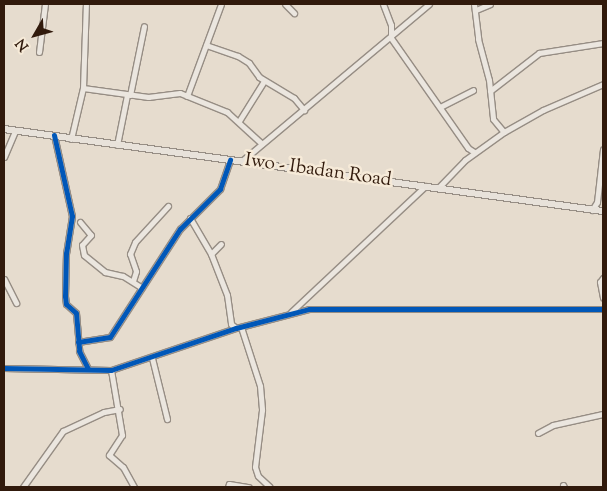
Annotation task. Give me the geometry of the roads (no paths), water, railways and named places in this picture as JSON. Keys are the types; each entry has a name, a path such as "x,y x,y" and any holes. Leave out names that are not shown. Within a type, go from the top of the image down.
{"main road":[{"name":"Iwo - Ibadan Road","path":"4,128 14,131 54,135 71,140 230,160 243,160 603,211"}],"street":[{"path":"39,52 45,4"},
{"path":"71,140 82,88 86,4"},
{"path":"285,4 294,13"},
{"path":"382,4 391,24 391,38 468,148 474,152"},
{"path":"243,160 391,38 428,4"},
{"path":"474,4 478,39 490,91 493,119 496,127 504,132"},
{"path":"476,10 490,4"},
{"path":"187,96 206,44 217,5"},
{"path":"117,145 144,26"},
{"path":"490,91 539,54 603,43"},
{"path":"206,44 238,56 264,82 294,98 304,110"},
{"path":"239,121 264,82"},
{"path":"439,187 474,152 504,132 542,110 603,84"},
{"path":"82,88 128,95 180,94 187,96 227,112 262,144"},
{"path":"440,107 473,90"},
{"path":"4,158 14,131"},
{"path":"54,135 72,216 66,253 66,304 76,313 78,342 88,369"},
{"path":"592,210 598,202 603,149"},
{"path":"78,342 110,337 124,311 190,218 220,189 230,160"},
{"path":"290,312 426,185"},
{"path":"133,281 136,271 130,254 135,242 168,206"},
{"path":"190,218 210,254 227,295 231,324 239,327 260,386 262,410 255,467 258,476 270,487"},
{"path":"80,222 91,235 82,246 84,255 105,272 133,281 142,288"},
{"path":"210,254 221,244"},
{"path":"603,278 600,282 603,298"},
{"path":"4,279 16,303"},
{"path":"4,368 111,370 152,358 239,327 298,311 378,307 603,309"},
{"path":"296,318 298,311"},
{"path":"152,358 167,420"},
{"path":"111,370 120,409 122,435 110,454 123,466 134,487"},
{"path":"23,487 63,431 104,412 120,409"},
{"path":"538,433 553,425 603,414"},
{"path":"228,487 229,484 249,487"}]}
